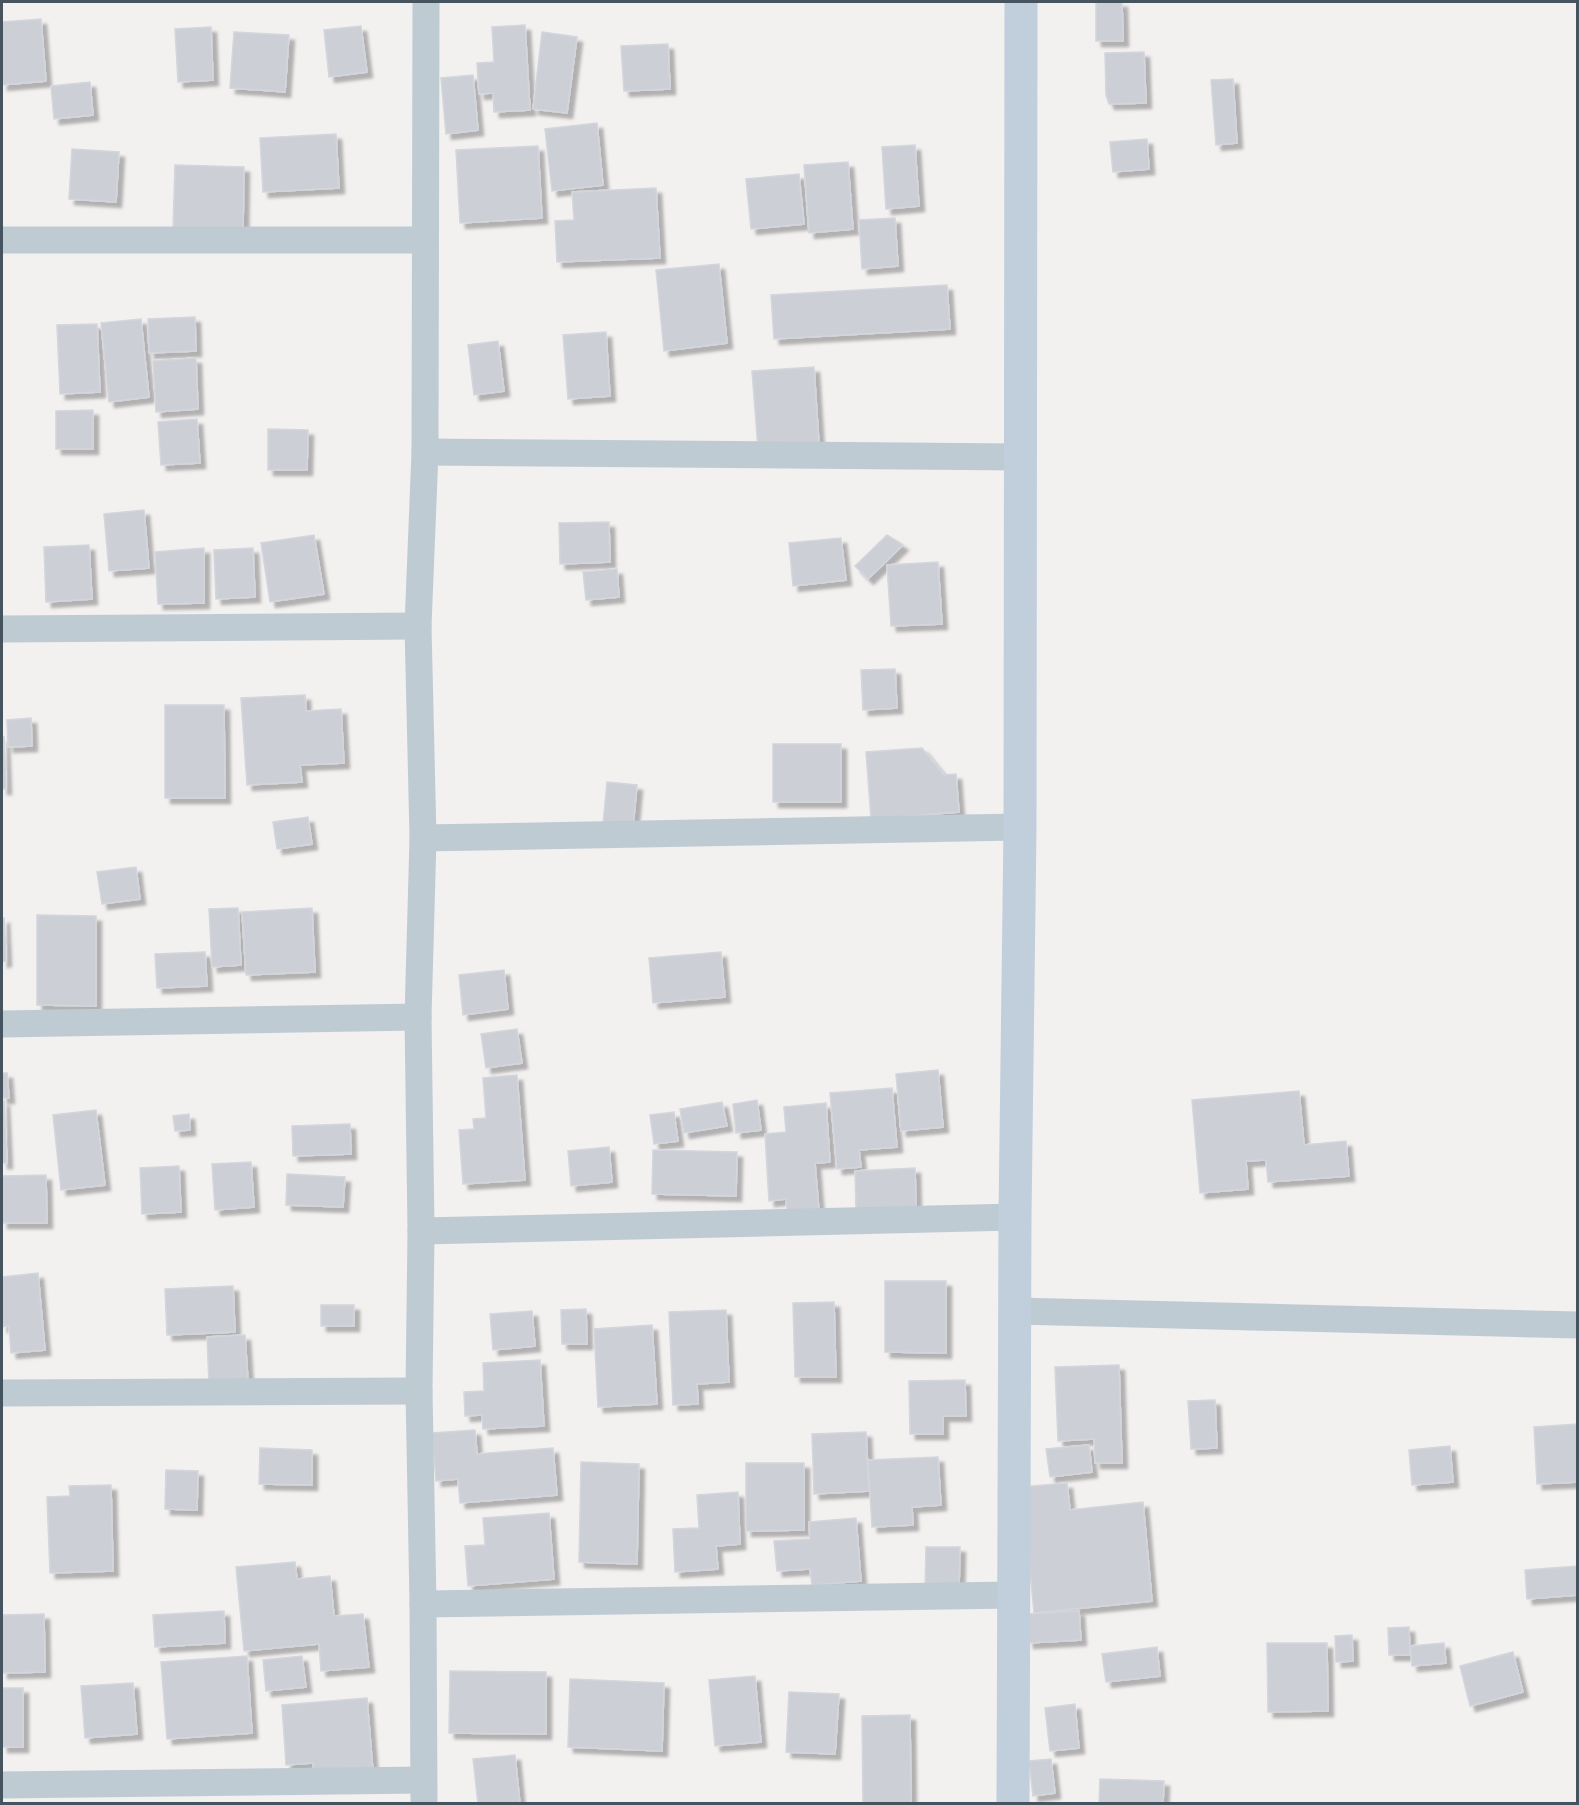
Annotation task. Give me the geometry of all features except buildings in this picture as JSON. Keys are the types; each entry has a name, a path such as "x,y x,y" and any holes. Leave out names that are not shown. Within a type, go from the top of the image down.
{"main road":[{"path":"1013,1803 1015,1217 1020,827 1021,2"}],"street":[{"path":"2,1785 424,1792 419,1391 421,1231 418,1017 423,838 418,626 425,452 426,2"},
{"path":"2,240 425,240"},
{"path":"425,452 1020,457"},
{"path":"2,629 418,626"},
{"path":"423,838 1020,827"},
{"path":"2,1024 418,1017"},
{"path":"421,1231 1015,1217"},
{"path":"1016,1311 1578,1325"},
{"path":"2,1393 419,1391"},
{"path":"423,1604 1013,1595"}]}
